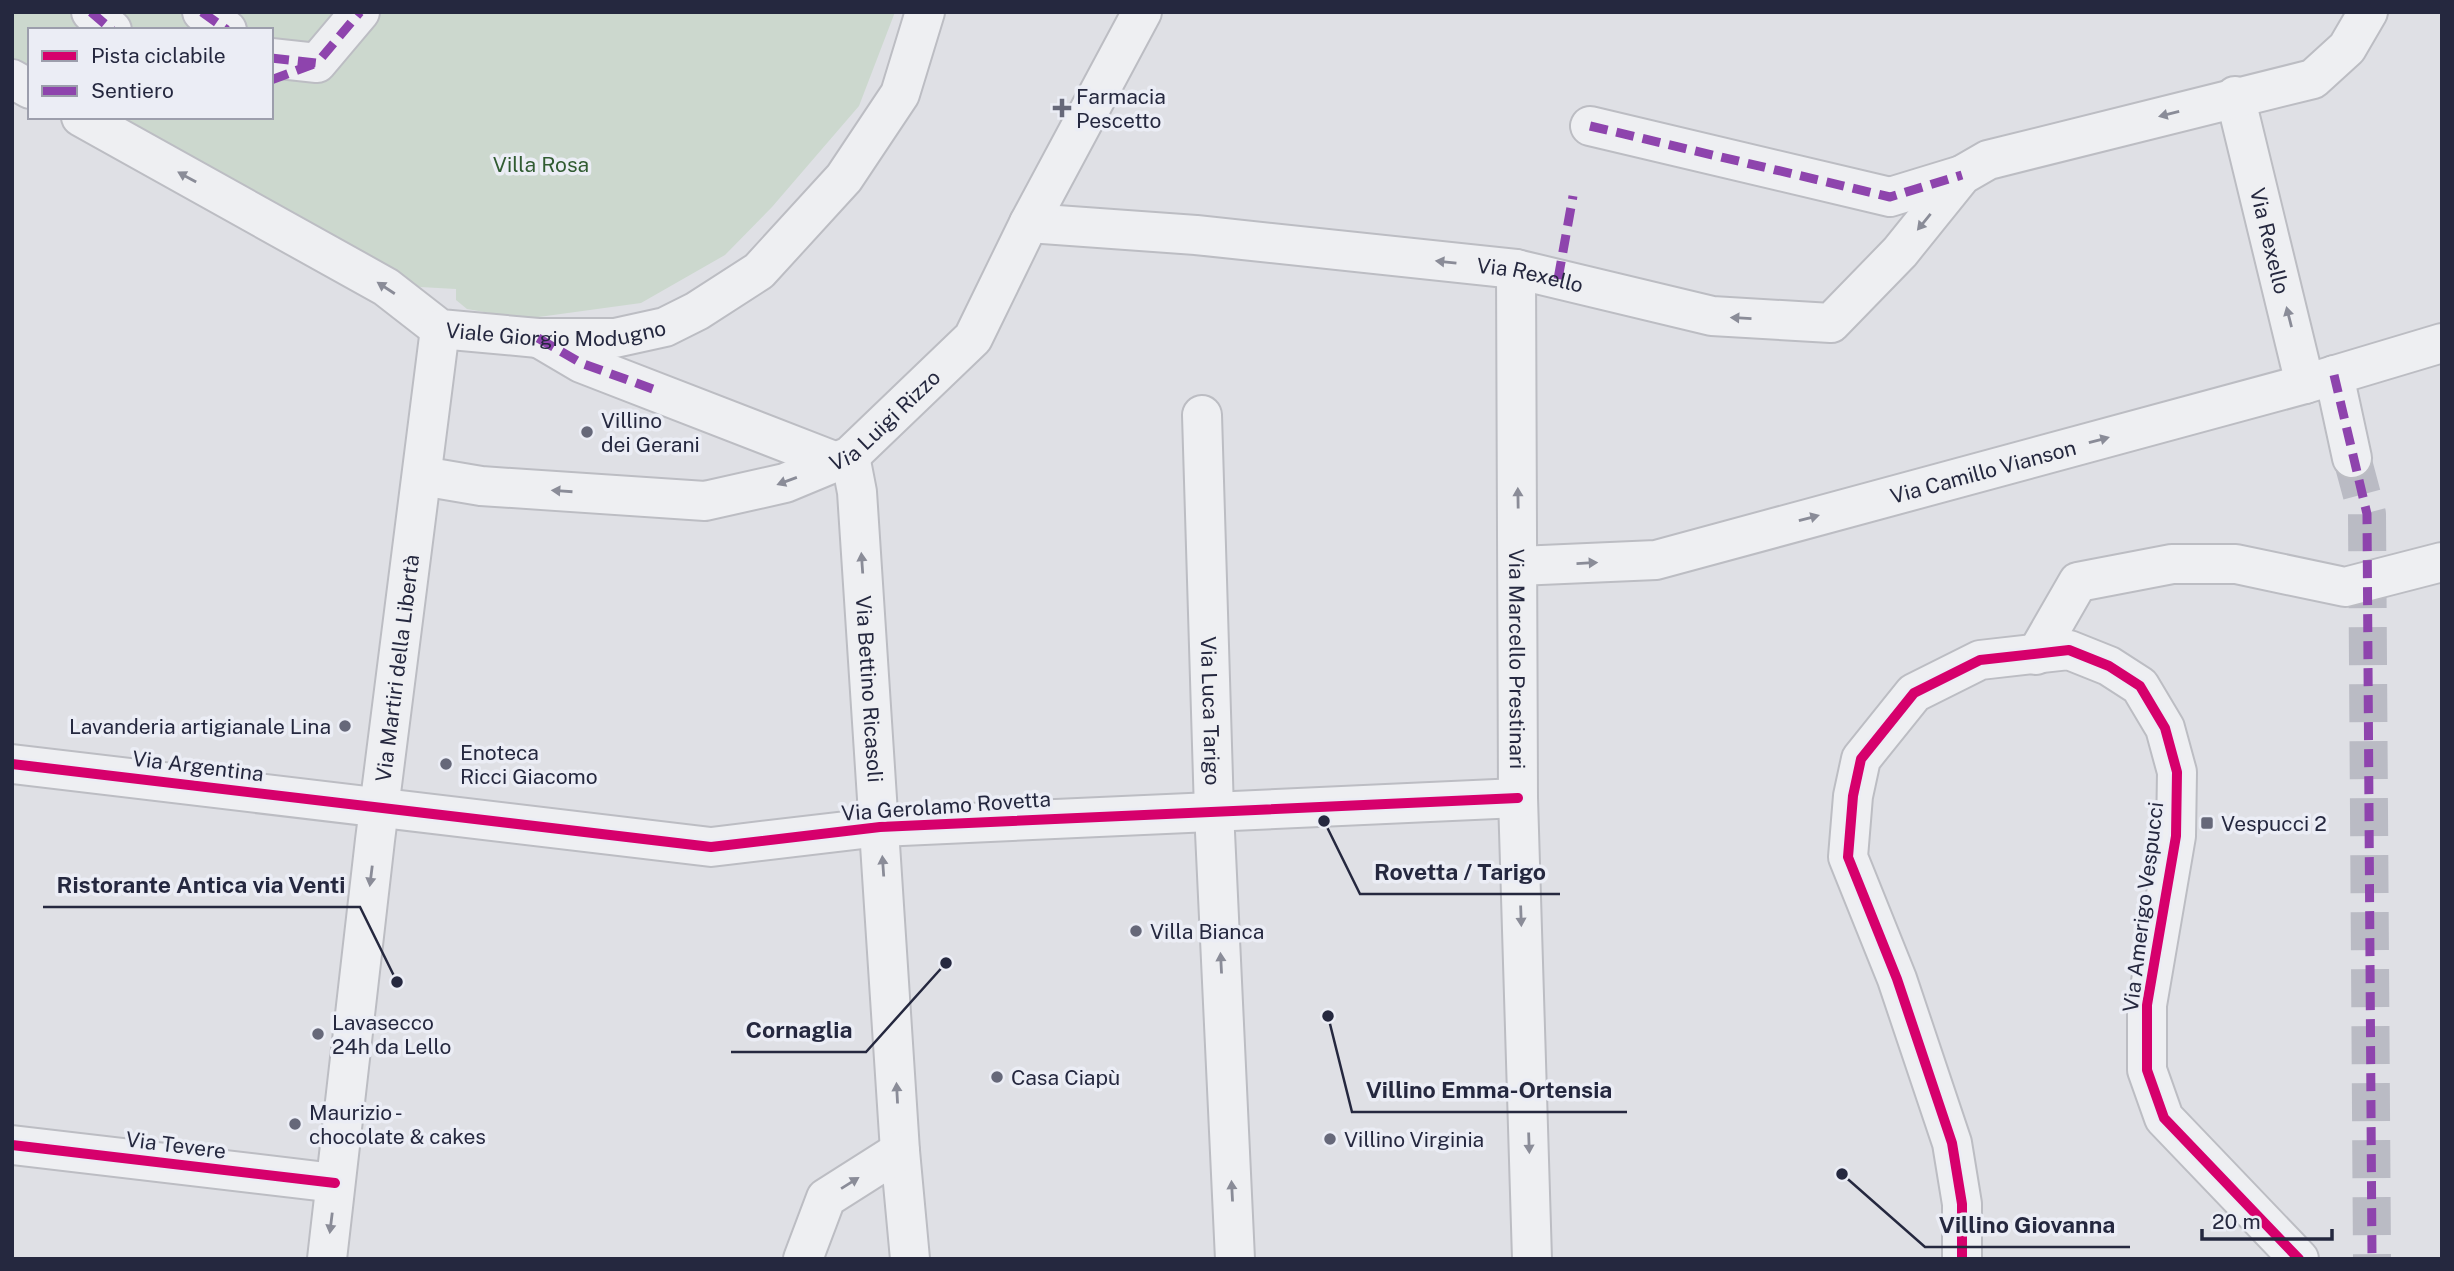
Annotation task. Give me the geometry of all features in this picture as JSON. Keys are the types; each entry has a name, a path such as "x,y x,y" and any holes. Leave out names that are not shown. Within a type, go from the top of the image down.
{"street":[{"path":"91,12 110,28"},
{"path":"202,12 224,28"},
{"path":"273,79 317,63 360,12"},
{"name":"Viale Giorgio Modugno","path":"85,119 386,287 440,329 538,338 615,338 665,327 697,311 759,271 844,178 900,94 925,12"},
{"name":"Via Luigi Rizzo","path":"422,476 481,486 705,501 785,483 842,459 973,338 1029,223 1142,12"},
{"name":"Via Rexello","path":"1590,126 1890,197 1962,175 1988,160 2235,96 2313,79 2347,48 2368,12"},
{"path":"273,58 317,63"},
{"path":"12,79 28,88"},
{"name":"Via Rexello","path":"2235,96 2319,379 2351,458"},
{"name":"Via Rexello","path":"1029,223 1196,235 1516,269 1713,316 1831,323 1900,251 1962,175"},
{"name":"Via Marcello Prestinari","path":"1516,269 1518,798 1532,1259"},
{"name":"Via Martiri della Libertà","path":"327,1259 379,808 440,329"},
{"path":"538,338 581,363 842,459"},
{"name":"Via Camillo Vianson","path":"1519,566 1656,560 2442,343"},
{"name":"Via Luca Tarigo","path":"1202,415 1214,811 1235,1259"},
{"name":"Via Bettino Ricasoli","path":"842,459 858,492 900,1152 910,1259"},
{"path":"2036,655 2078,582 2172,564 2236,564 2345,587 2442,562"},
{"name":"Via Amerigo Vespucci","path":"1962,1259 1962,1204 1952,1143 1897,979 1848,857 1853,796 1861,759 1914,693 1980,660 2069,650 2109,666 2140,687 2165,728 2177,772 2176,836 2147,1005 2147,1070 2164,1118 2300,1259"},
{"name":"Via Argentina","path":"12,764 379,808"},
{"name":"Via Gerolamo Rovetta","path":"379,808 711,847 880,827 1518,798"},
{"name":"Via Tevere","path":"12,1145 335,1183"},
{"path":"803,1259 826,1198 900,1152"}],"green space":[{"name":"Villa Rosa","path":"12,12 895,12 859,106 772,207 725,255 641,303 524,319 467,309 456,300 456,289 420,287 339,245 119,119 273,119 273,28 28,28 28,67 12,58"}],"tunnel":[{"path":"2352,458 2367,514 2372,1259"}],"marked path":[{"path":"91,12 110,28"},
{"path":"202,12 224,28"},
{"path":"273,58 317,63 360,12"},
{"path":"273,79 314,64"},
{"path":"1590,126 1890,197 1962,175"},
{"path":"1558,279 1573,196"},
{"path":"538,338 581,363 661,392"},
{"path":"2334,375 2367,514 2372,1259"}],"cycle path":[{"path":"1962,1259 1962,1204 1952,1143 1897,979 1848,857 1853,796 1861,759 1914,693 1980,660 2069,650 2109,666 2140,686 2165,728 2177,772 2176,836 2147,1005 2147,1070 2164,1118 2299,1259"},
{"path":"12,764 711,847 880,827 1518,798"},
{"path":"12,1145 335,1183"}],"place":[{"name":"Farmacia Pescetto","path":"1062,108"},
{"name":"Villino dei Gerani","path":"587,432"},
{"name":"Lavanderia artigianale Lina","path":"345,726"},
{"name":"Enoteca Ricci Giacomo","path":"446,764"},
{"name":"Rovetta / Tarigo","path":"1324,821"},
{"name":"Vespucci 2","path":"2207,823"},
{"name":"Villa Bianca","path":"1136,931"},
{"name":"Cornaglia","path":"946,963"},
{"name":"Ristorante Antica via Venti","path":"397,982"},
{"name":"Villino Emma-Ortensia","path":"1328,1016"},
{"name":"Lavasecco 24h da Lello","path":"318,1034"},
{"name":"Casa Ciapù","path":"997,1077"},
{"name":"Maurizio - chocolate & cakes","path":"295,1124"},
{"name":"Villino Virginia","path":"1330,1139"},
{"name":"Villino Giovanna","path":"1842,1174"}]}
